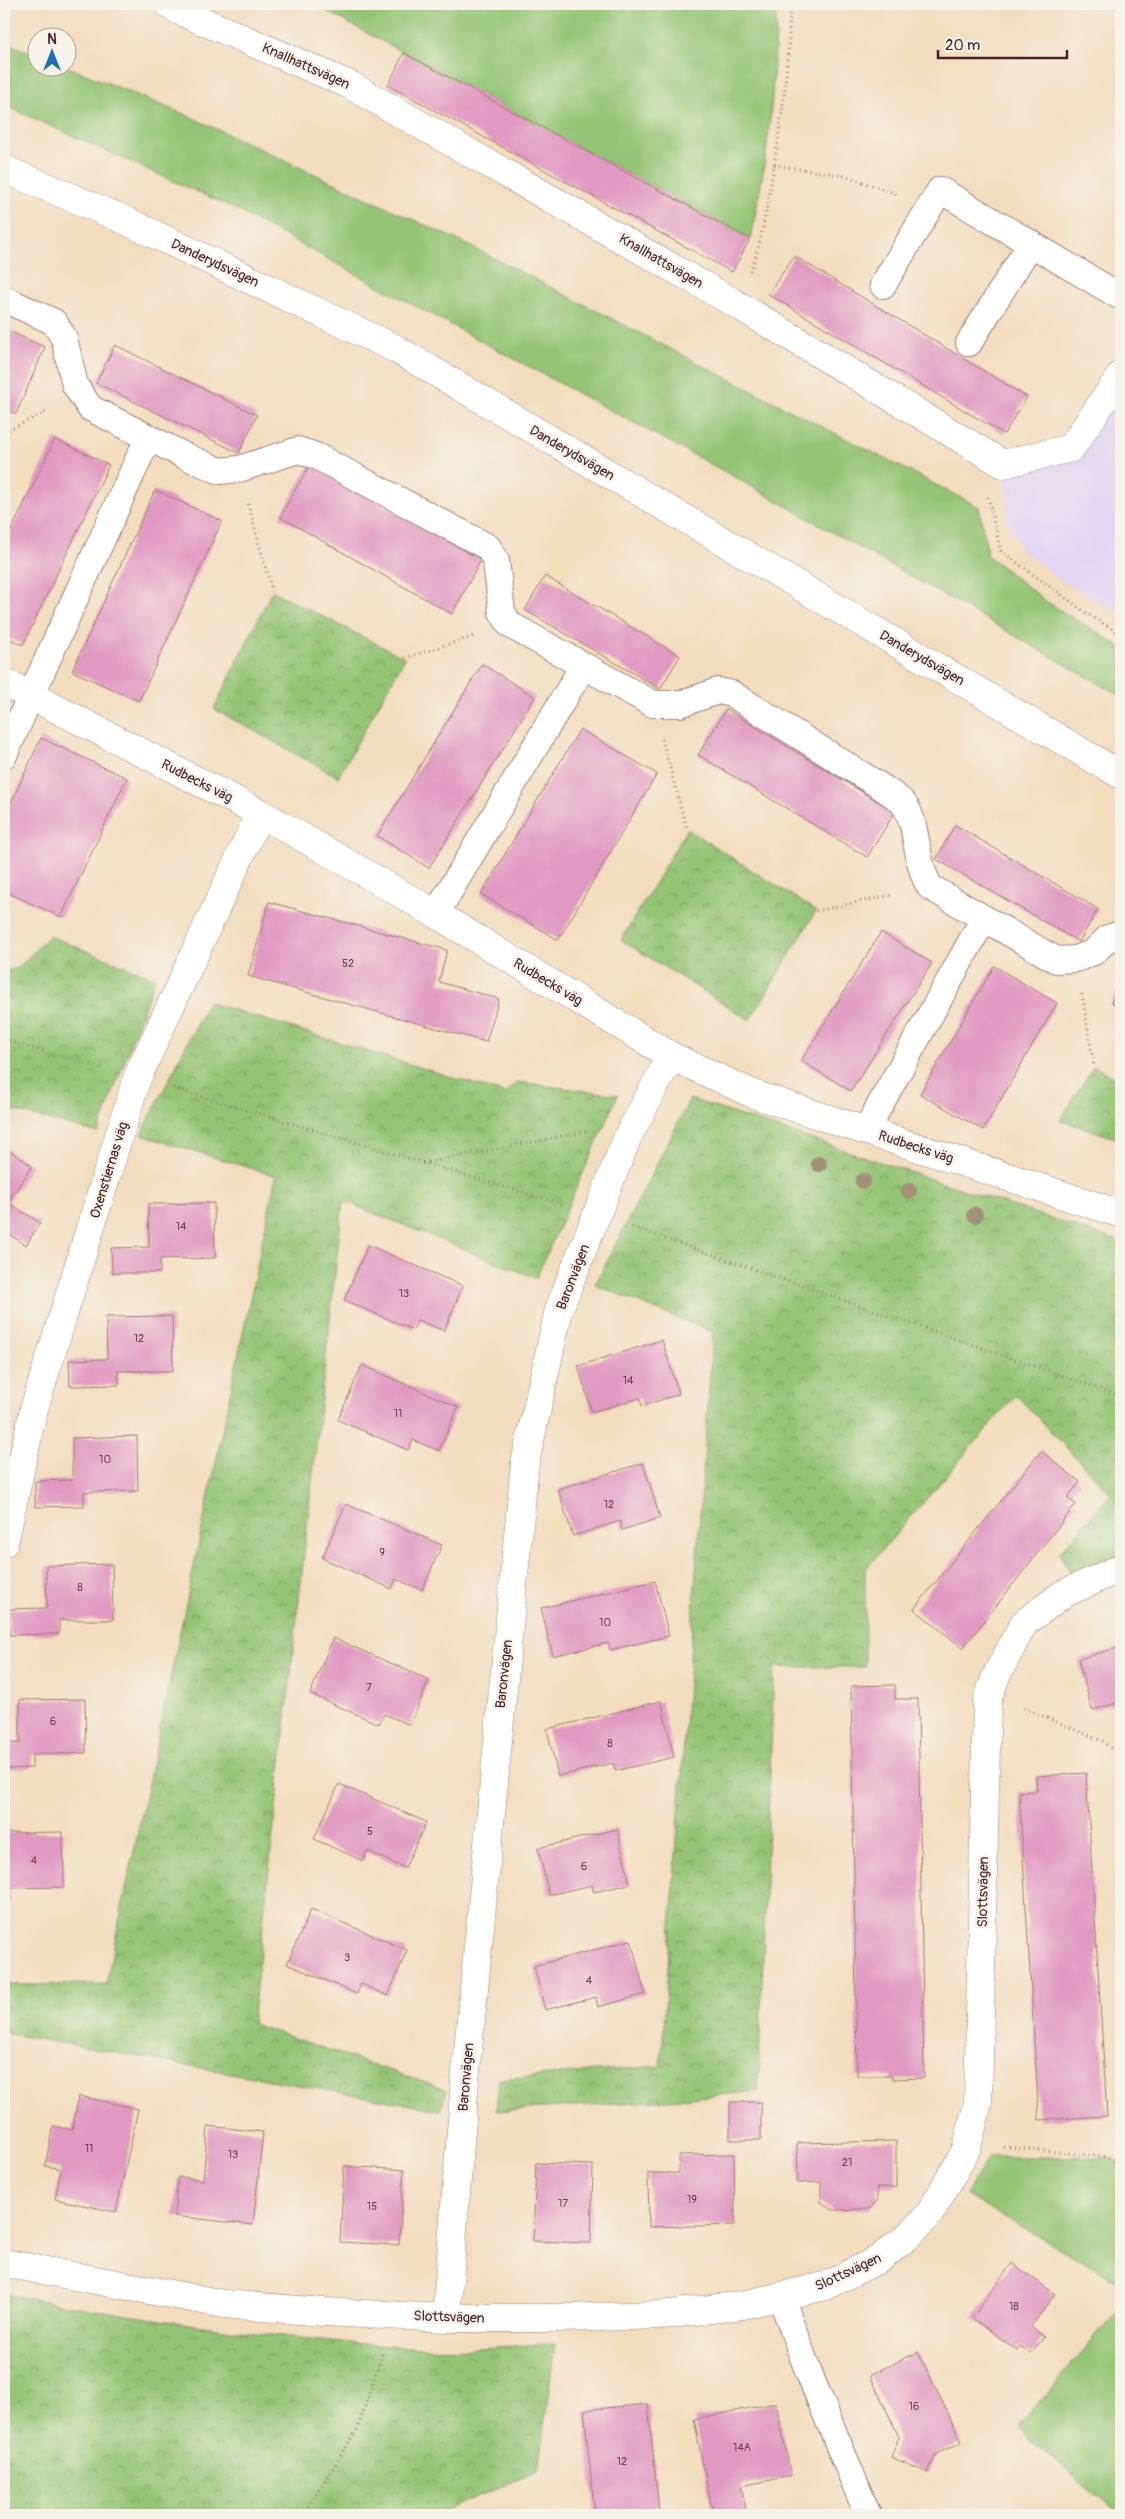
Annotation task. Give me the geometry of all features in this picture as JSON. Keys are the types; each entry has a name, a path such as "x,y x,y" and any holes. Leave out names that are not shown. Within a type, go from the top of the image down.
{"street":[{"name":"Knallhattsvägen","path":"168,4 182,12 350,85 736,304 1003,464 1071,448 1121,375"},
{"name":"Danderydsvägen","path":"4,169 120,218 396,349 1121,775"},
{"name":"Rudbecks väg","path":"4,682 260,813 436,914 671,1056 753,1094 1121,1214"},
{"name":"Oxenstiernas väg","path":"4,1543 34,1410 137,1078 260,813"},
{"name":"Baronvägen","path":"446,2318 465,2081 525,1463 559,1309 628,1136 671,1056"},
{"name":"Slottsvägen","path":"4,2263 224,2304 446,2318 662,2315 743,2305 825,2286 879,2259 929,2215 966,2150 978,2103 987,1701 1024,1623 1063,1594 1121,1568"}],"lane":[{"path":"883,285 940,190 1121,297"},
{"path":"969,343 1030,243"},
{"path":"4,298 54,322 64,338 75,385 80,396 90,408 185,456 220,471 239,469 298,450 316,456 488,547 496,560 502,612 510,625 653,704 680,704 718,692 732,694 880,786 903,803 912,822 922,876 930,887 983,920 1056,960 1076,959 1094,952 1108,938 1121,934"},
{"path":"4,755 148,438"},
{"path":"436,914 583,666"},
{"path":"866,1130 983,920"},
{"path":"781,2297 808,2371 868,2515"}],"path":[{"path":"736,304 752,268 764,223 781,130 790,44 790,4"},
{"path":"774,165 846,176 902,195"},
{"path":"4,432 80,396"},
{"path":"977,448 1001,551 1092,617 1121,634"},
{"path":"239,469 272,592"},
{"path":"405,658 510,625"},
{"path":"653,704 687,829"},
{"path":"816,911 930,887"},
{"path":"1076,959 1094,1066"},
{"path":"423,1163 593,1131"},
{"path":"991,1692 1102,1741 1121,1756"},
{"path":"966,2150 989,2145 1108,2157 1121,2164"},
{"path":"303,2515 358,2428 383,2350 384,2314"}],"shaded area":[{"path":"1121,381 1121,613 1061,581 1020,548 1007,521 1006,467 1073,451"}],"green space":[{"path":"313,4 775,4 776,33 768,140 750,239"},
{"path":"4,42 28,51 28,78 78,78 78,71 193,118 468,245 979,507 988,556 1047,602 1121,647 1121,696 744,482 231,207 4,105"},
{"path":"272,591 405,658 338,777 214,709"},
{"path":"687,829 816,911 750,1020 621,940"},
{"path":"49,936 155,978 98,1133 4,1108 4,971 18,968"},
{"path":"208,1002 506,1094 517,1082 618,1095 536,1278 343,1201 252,2024 447,2090 440,2110 4,2033 4,1985 106,1984 276,1176 141,1135"},
{"path":"1094,1066 1121,1082 1121,1140 1060,1120"},
{"path":"690,1099 1121,1242 1121,1555 1071,1574 1059,1553 1111,1494 1016,1395 865,1570 865,1667 774,1667 758,2091 670,2100 496,2111 499,2079 661,2066 713,1332 595,1285"},
{"path":"988,2157 1108,2157 1121,2164 1121,2283 966,2195"},
{"path":"4,2294 160,2320 317,2340 438,2349 555,2344 538,2471 434,2515 4,2515"},
{"path":"1121,2306 1121,2515 1038,2447 1019,2426"}],"building":[{"path":"404,53 750,239 732,272 388,85"},
{"path":"794,256 1027,397 1004,434 768,294"},
{"path":"4,329 45,347 16,414 4,409"},
{"path":"115,345 257,415 239,453 96,383"},
{"path":"55,439 109,465 23,645 4,636 4,546"},
{"path":"310,464 481,560 452,614 280,517"},
{"path":"155,490 222,521 139,701 72,671"},
{"path":"545,576 680,656 660,689 525,610"},
{"path":"482,664 535,697 429,868 377,836"},
{"path":"726,709 895,812 867,857 698,755"},
{"path":"580,729 657,774 558,940 481,894"},
{"path":"41,738 127,778 61,917 4,891 4,818"},
{"path":"955,825 1098,909 1079,942 936,859"},
{"path":"269,902 447,950 439,982 499,999 486,1042 248,976"},
{"path":"881,932 932,963 851,1091 801,1061"},
{"path":"994,966 1057,1003 983,1130 920,1094"},
{"path":"1121,985 1121,1009 1111,1002"},
{"path":"4,1147 32,1166 8,1202 40,1223 26,1245 4,1231"},
{"path":"214,1203 215,1258 160,1259 160,1273 112,1273 111,1248 149,1247 148,1204"},
{"path":"368,1245 463,1286 444,1331 418,1320 413,1330 344,1300"},
{"path":"172,1316 173,1371 118,1371 119,1385 70,1386 69,1360 107,1359 106,1317"},
{"path":"662,1340 679,1394 642,1406 640,1398 592,1412 578,1366"},
{"path":"362,1365 458,1407 439,1451 413,1440 408,1450 338,1420"},
{"path":"137,1436 138,1491 84,1492 84,1506 35,1507 35,1481 72,1480 72,1438"},
{"path":"1041,1451 1080,1482 1067,1498 1076,1504 963,1648 914,1609"},
{"path":"643,1463 660,1518 622,1530 620,1521 573,1536 558,1489"},
{"path":"346,1504 442,1545 422,1590 396,1579 392,1589 322,1558"},
{"path":"112,1564 113,1620 59,1620 59,1634 10,1635 9,1609 47,1608 46,1566"},
{"path":"655,1581 669,1636 610,1650 608,1643 553,1656 541,1608"},
{"path":"333,1638 429,1680 410,1725 384,1714 379,1724 310,1694"},
{"path":"1121,1647 1121,1702 1092,1710 1078,1659"},
{"path":"895,1685 895,1699 918,1699 924,2078 892,2079 892,2076 857,2076 851,1686"},
{"path":"85,1699 86,1753 32,1755 32,1768 4,1769 4,1743 20,1743 20,1700"},
{"path":"661,1701 674,1757 615,1771 613,1763 558,1776 547,1729"},
{"path":"1086,1773 1107,2116 1039,2120 1019,1792 1037,1791 1036,1776"},
{"path":"339,1784 426,1822 405,1868 367,1851 363,1861 314,1839"},
{"path":"617,1829 630,1884 594,1892 592,1885 549,1895 538,1848"},
{"path":"63,1832 64,1887 9,1888 10,1902 4,1902 4,1833"},
{"path":"311,1909 407,1950 388,1996 361,1984 357,1994 287,1964"},
{"path":"631,1940 645,1994 598,2007 596,1997 545,2010 534,1966"},
{"path":"79,2096 138,2109 116,2212 55,2199 61,2169 45,2166 53,2126 72,2130"},
{"path":"730,2102 761,2102 761,2140 730,2140"},
{"path":"208,2126 263,2132 253,2225 174,2216 178,2177 203,2180"},
{"path":"896,2141 896,2187 877,2188 877,2201 869,2209 833,2210 821,2202 821,2182 798,2183 797,2143"},
{"path":"734,2154 735,2225 649,2227 648,2173 679,2173 679,2155"},
{"path":"536,2163 593,2165 591,2243 533,2241"},
{"path":"344,2166 404,2170 399,2245 340,2242"},
{"path":"1012,2263 1055,2294 1031,2327 1044,2337 1031,2354 1020,2346 1017,2350 972,2318"},
{"path":"918,2352 962,2442 936,2454 928,2473 891,2457 899,2437 870,2375"},
{"path":"776,2403 791,2476 741,2486 747,2514 713,2515 694,2419"},
{"path":"648,2404 659,2512 595,2515 584,2410"}]}
